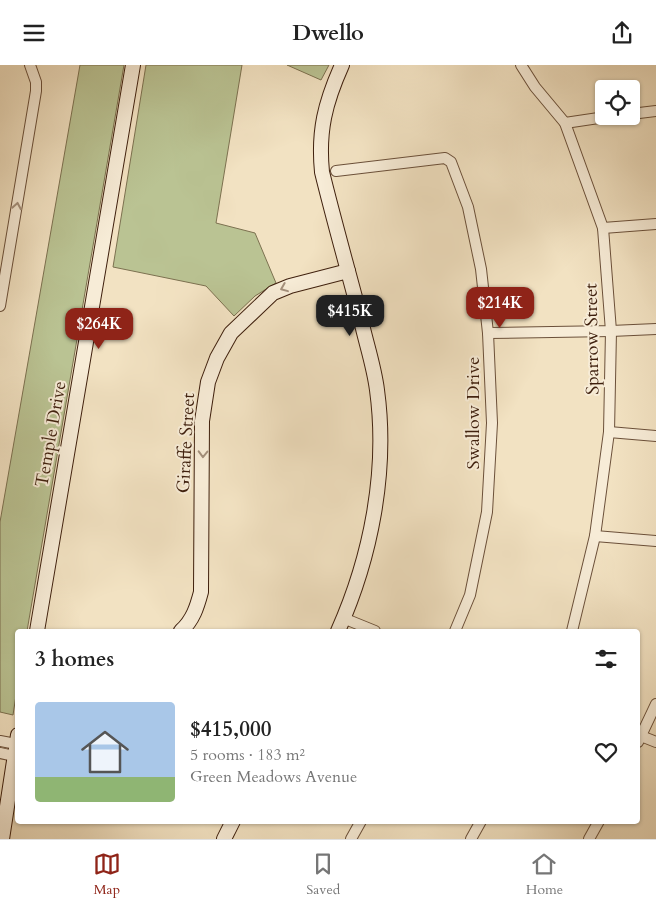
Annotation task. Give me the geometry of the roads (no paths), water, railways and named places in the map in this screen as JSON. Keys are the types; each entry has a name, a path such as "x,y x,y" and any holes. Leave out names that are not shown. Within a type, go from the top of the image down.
{"street":[{"path":"0,306 36,91 36,81 30,65"},
{"name":"Temple Drive","path":"37,629 133,65"},
{"path":"341,624 361,570 369,538 376,495 379,429 377,390 322,172 320,147 323,119 332,88 342,65"},
{"name":"Sparrow Street","path":"521,65 535,87 565,123 604,228 611,331 608,432 595,536 572,629"},
{"path":"640,113 656,111"},
{"path":"565,123 595,119"},
{"name":"Swallow Drive","path":"336,171 441,157 451,162 468,207 481,269 488,333 492,423 487,512 470,595 456,629"},
{"path":"604,228 656,224"},
{"name":"Giraffe Street","path":"184,629 190,623 201,592 202,421 208,382 217,358 231,333 273,293 290,286 348,271"},
{"path":"488,333 656,329"},
{"path":"608,432 656,436"},
{"path":"595,536 656,541"},
{"path":"341,624 355,629"},
{"path":"341,624 365,629"},
{"path":"640,737 656,704"},
{"path":"640,739 656,742"},
{"path":"0,741 15,745"},
{"path":"0,753 15,746"},
{"path":"2,839 15,752"},
{"path":"224,839 232,824"},
{"path":"351,839 359,824"},
{"path":"471,839 479,824"},
{"path":"589,839 597,824"}]}
